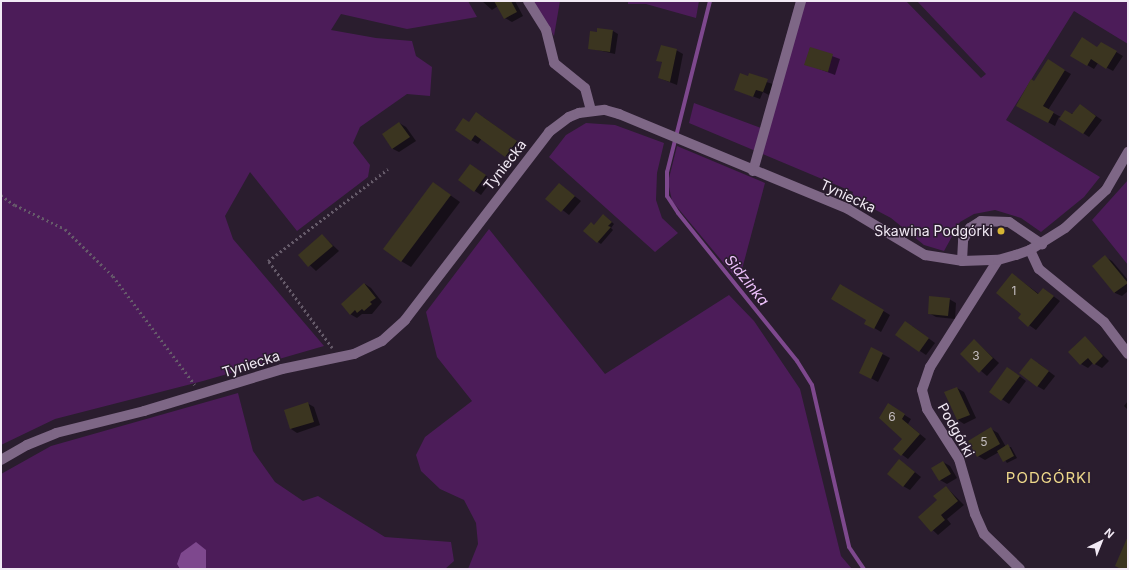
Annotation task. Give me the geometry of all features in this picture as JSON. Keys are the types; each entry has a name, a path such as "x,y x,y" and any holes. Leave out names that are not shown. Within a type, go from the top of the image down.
{"street":[{"path":"528,1 546,30 554,63 585,88 591,110"},
{"path":"754,171 802,1"},
{"name":"Tyniecka","path":"1,460 27,445 56,434 200,394 282,369 368,349 393,333 549,132 569,117 591,110 619,114 848,209 925,256 962,261 998,260 1030,250 1042,244 1065,228 1106,190 1128,152"},
{"path":"962,261 963,240 970,228 981,221 1009,222 1042,244"},
{"path":"1030,250 1039,269 1104,322 1128,354"},
{"name":"Podgórki","path":"998,260 930,367 922,390 927,409 959,460 975,514 984,534 1020,569"}],"path":[{"path":"338,357 268,261 388,169"},
{"path":"1,195 15,205 65,229 113,276 200,394"}],"shaded area":[{"path":"1,1 468,1 477,17 407,29 341,14 331,30 376,38 412,41 416,56 432,67 430,96 407,94 360,127 353,143 370,165 368,177 297,231 250,172 225,216 233,239 324,346 203,381 55,419 1,445"},
{"path":"533,1 560,1 554,36"},
{"path":"628,1 699,1 696,18 646,4 628,4"},
{"path":"796,1 906,1 981,78 986,74 917,1 1128,1 1128,44 1074,11 1006,120 1100,177 1084,197 1041,232 1021,218 995,210 974,214 960,222 944,251 924,245 891,218 851,197 853,192 689,123 694,103 761,128"},
{"path":"586,123 615,125 664,143 657,173 656,200 662,218 678,233 655,252 549,157 566,135"},
{"path":"677,146 765,183 741,273 736,278 672,201 668,182"},
{"path":"1128,180 1128,265 1092,220"},
{"path":"489,229 605,374 729,295 754,321 800,389 841,556 852,569 468,569 478,544 476,523 464,500 440,489 421,471 416,455 425,437 472,401 437,357 426,312"},
{"path":"238,393 253,451 275,482 303,501 318,496 385,537 451,542 454,561 445,569 1,569 1,474 51,446"},
{"path":"196,542 206,550 206,569 180,569 177,564 181,553"}],"building":[{"path":"494,1 511,1 517,12 504,19"},
{"path":"597,28 613,30 610,52 588,49 590,31 597,32"},
{"path":"1082,37 1097,47 1101,42 1117,51 1106,69 1091,59 1087,66 1070,56"},
{"path":"661,45 677,49 670,82 658,78 662,62 656,61"},
{"path":"810,47 833,54 828,72 804,65"},
{"path":"1048,59 1065,70 1043,106 1054,112 1048,123 1016,106 1031,79 1034,81"},
{"path":"740,73 748,76 749,73 768,79 763,92 756,90 753,97 734,90"},
{"path":"1080,104 1096,116 1083,134 1059,119 1065,110 1072,114"},
{"path":"476,112 517,141 505,157 475,135 471,141 455,130 463,118 469,122"},
{"path":"399,122 410,137 392,149 382,134"},
{"path":"470,164 486,175 474,192 458,180"},
{"path":"433,182 451,195 401,262 383,249"},
{"path":"559,183 575,196 561,212 545,199"},
{"path":"603,214 612,222 608,226 611,227 597,243 583,231 591,222 594,225"},
{"path":"322,234 333,246 308,267 298,255"},
{"path":"1105,255 1128,283 1114,293 1092,266"},
{"path":"1012,273 1038,294 1043,288 1054,296 1028,327 1018,318 1021,314 996,293"},
{"path":"364,283 376,298 370,302 372,304 364,311 362,309 357,313 355,310 350,315 341,304"},
{"path":"840,284 884,310 874,329 864,324 866,320 831,299"},
{"path":"929,296 950,298 948,316 928,314"},
{"path":"905,321 929,338 919,352 895,335"},
{"path":"1085,336 1103,356 1094,365 1088,358 1080,365 1068,352"},
{"path":"974,339 993,358 979,373 960,354"},
{"path":"871,347 883,353 871,379 859,373"},
{"path":"1031,358 1049,371 1037,387 1019,373"},
{"path":"1007,367 1020,376 1001,401 989,392"},
{"path":"957,387 970,415 957,420 944,392"},
{"path":"308,402 314,422 290,429 284,410"},
{"path":"888,403 905,414 902,419 920,434 901,456 893,449 902,439 879,418"},
{"path":"991,427 1000,444 977,457 968,441"},
{"path":"1008,444 1014,456 1003,462 997,451"},
{"path":"899,459 915,472 903,487 887,474"},
{"path":"943,461 951,474 939,481 931,468"},
{"path":"946,486 958,501 941,515 945,520 931,532 918,517 937,500 933,496"},
{"path":"1128,536 1128,569 1121,569 1115,566"}],"waterway":[{"name":"Sidzinka","path":"710,1 667,172 667,196 678,213 797,361 812,385 849,547 864,569"}],"place":[{"name":"Skawina Podgórki","path":"1001,231"}],"district":[{"name":"PODGÓRKI","path":"1049,478"}]}
